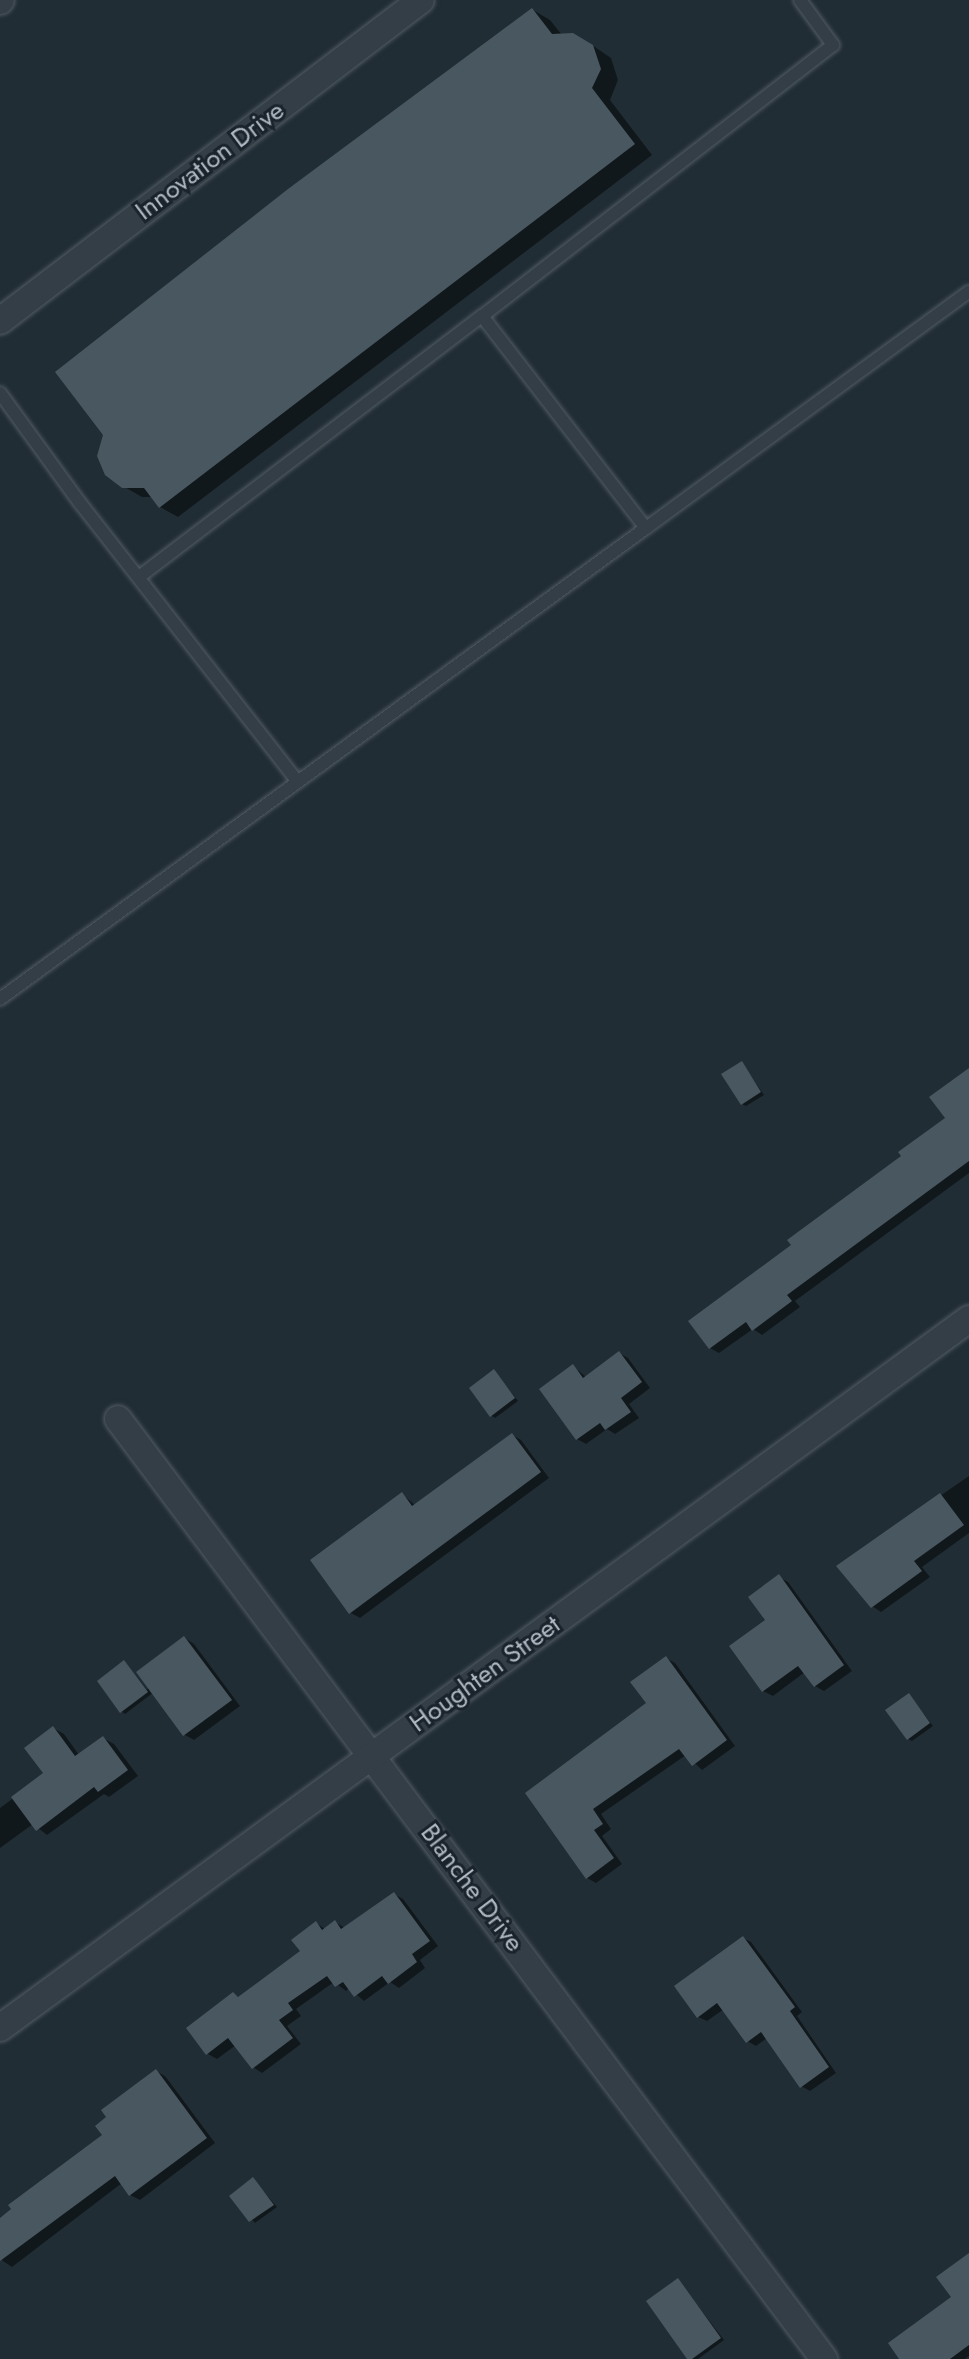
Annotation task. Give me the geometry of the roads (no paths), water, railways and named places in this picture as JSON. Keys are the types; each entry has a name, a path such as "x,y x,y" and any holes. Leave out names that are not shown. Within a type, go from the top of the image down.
{"street":[{"name":"Innovation Drive","path":"0,321 421,0"},
{"name":"Houghten Street","path":"0,2028 969,1319"},
{"name":"Blanche Drive","path":"118,1419 824,2359"}],"lane":[{"path":"139,577 833,45 800,0"},
{"path":"0,999 969,292"},
{"path":"482,316 646,528"},
{"path":"0,393 298,781"}]}
